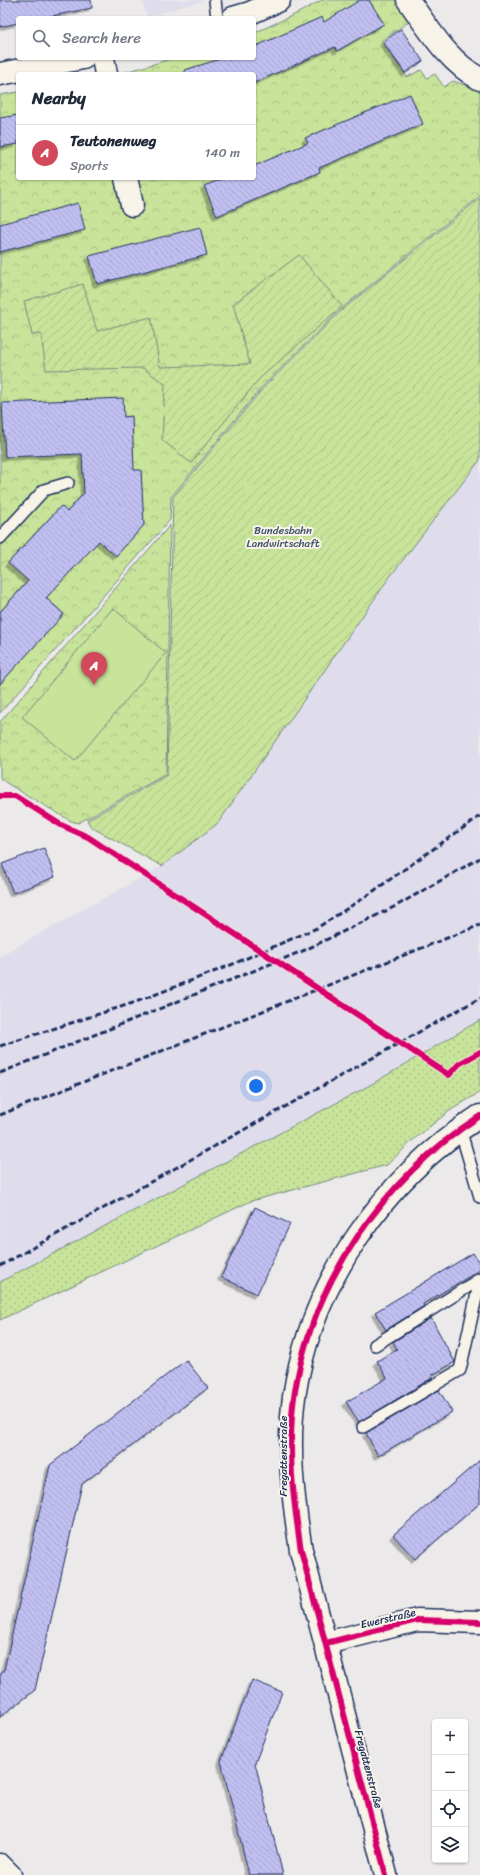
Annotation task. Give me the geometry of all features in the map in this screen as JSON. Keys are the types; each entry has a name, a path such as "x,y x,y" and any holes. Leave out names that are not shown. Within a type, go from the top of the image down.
{"street":[{"path":"240,16 279,0"},
{"path":"408,0 446,53 471,74 480,79"},
{"path":"0,74 73,60"},
{"path":"103,60 106,72"},
{"path":"126,180 132,205"},
{"name":"Fregattenstraße","path":"386,1875 301,1550 292,1497 291,1446 294,1397 305,1347 320,1302 356,1238 397,1185 427,1155 460,1129 480,1116"},
{"name":"Ewerstraße","path":"326,1644 418,1620 480,1622"},
{"path":"0,1865 10,1875"}],"lane":[{"path":"215,0 217,16"},
{"path":"0,538 44,490 68,483"},
{"path":"460,1129 480,1197"},
{"path":"375,1345 480,1279"},
{"path":"363,1427 460,1370 480,1279"}],"shaded area":[{"path":"142,0 205,0 150,16 147,16"},
{"path":"480,460 480,1020 372,1084 0,1282 0,956 162,866"}],"green space":[{"path":"322,0 396,0 410,21 381,41 407,77 421,70 427,78 435,74 444,87 453,81 480,90 480,196 341,309 262,387 171,497 170,520 0,713 0,95 16,92 16,180 256,180 256,72 126,72 167,60 256,60 256,32"},
{"name":"Bundesbahn Landwirtschaft","path":"480,198 480,460 389,578 218,823 162,866 91,827 87,820 167,775 173,497 264,387 342,310"},
{"path":"299,255 342,306 259,379 191,463 162,440 165,384 143,368 46,370 41,334 32,335 24,301 83,284 97,331 151,317 160,367 250,364 233,304"},
{"path":"170,525 166,774 78,823 71,821 0,778 0,722"},
{"path":"113,608 166,653 75,761 22,717"},
{"path":"480,1020 480,1092 448,1112 413,1140 387,1165 251,1201 0,1320 0,1282 372,1084"}],"building":[{"path":"0,0 91,0 92,8 52,16 16,16 16,23 0,27"},
{"path":"360,0 369,0 384,24 337,51 335,47 256,82 256,72 185,72 185,70 217,60 256,60 256,46 322,17 324,22"},
{"path":"401,29 423,61 405,73 383,42"},
{"path":"410,94 423,124 319,168 320,172 217,216 204,186 219,180 256,180 256,165 308,143 305,138"},
{"path":"16,115 16,144 0,147 0,118"},
{"path":"78,203 85,230 0,252 0,224"},
{"path":"200,227 207,255 97,284 89,256"},
{"path":"123,398 124,417 132,416 134,470 141,470 144,525 116,556 99,541 46,598 64,614 0,684 0,612 28,581 8,563 61,506 67,512 84,493 82,454 5,457 2,403"},
{"path":"44,848 55,877 13,893 2,864"},
{"path":"255,1207 290,1224 257,1294 221,1277"},
{"path":"473,1253 480,1264 480,1270 423,1304 424,1306 386,1330 375,1312"},
{"path":"431,1318 455,1362 431,1376 432,1378 359,1422 346,1402 387,1378 377,1361 397,1349 393,1342"},
{"path":"186,1360 208,1388 82,1484 35,1690 0,1717 0,1673 4,1670 50,1465"},
{"path":"439,1390 452,1412 378,1456 366,1433"},
{"path":"480,1460 480,1503 415,1559 393,1535"},
{"path":"252,1680 282,1692 255,1763 283,1875 249,1875 221,1761"}],"railway":[{"path":"0,1046 136,1002 226,967 317,928 368,895 480,816"},
{"path":"0,1073 305,950 396,906 480,858"},
{"path":"0,1115 480,925"},
{"path":"0,1266 480,998"}],"cycle path":[{"path":"0,796 15,796 61,825 88,837 449,1075 459,1064 480,1052"},
{"path":"386,1875 301,1550 291,1454 294,1397 303,1354 317,1313 335,1274 357,1237 383,1202 413,1170 445,1141 480,1116"},
{"path":"326,1643 417,1620 480,1622"}],"place":[{"name":"Teutonenweg","path":"94,685"}]}
